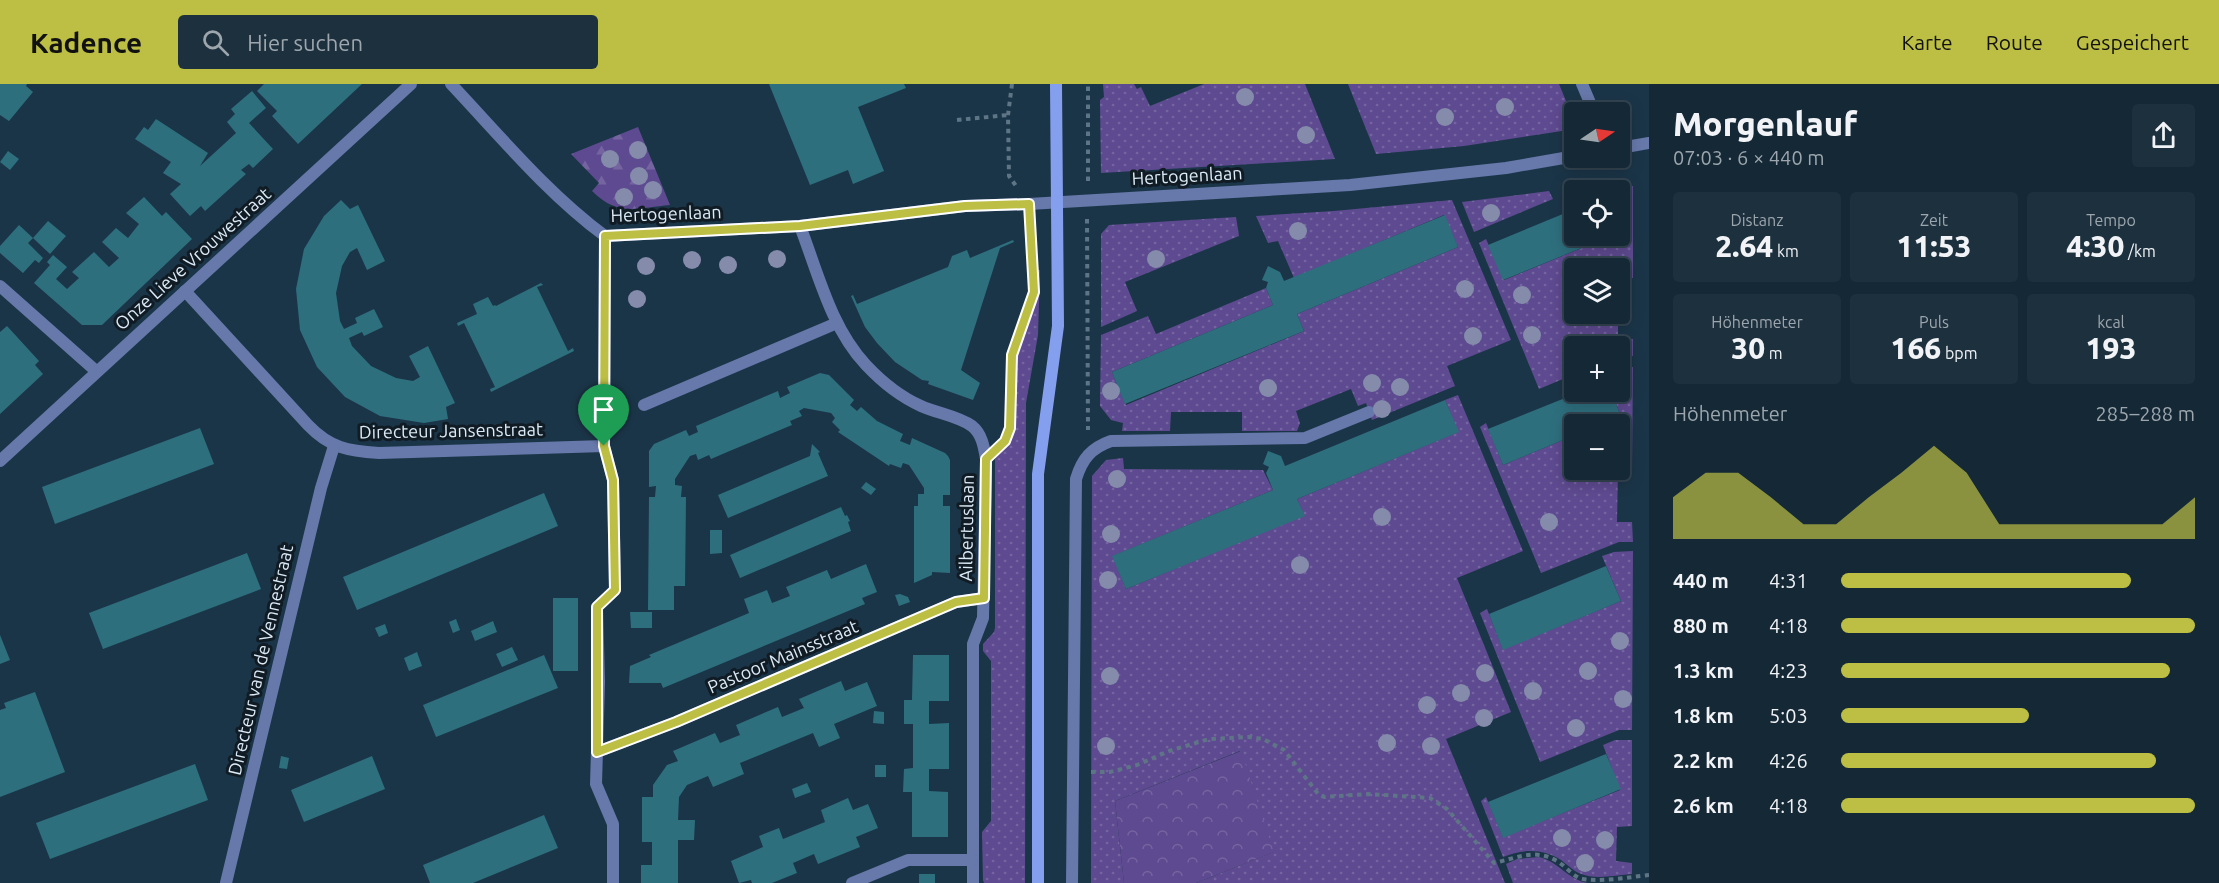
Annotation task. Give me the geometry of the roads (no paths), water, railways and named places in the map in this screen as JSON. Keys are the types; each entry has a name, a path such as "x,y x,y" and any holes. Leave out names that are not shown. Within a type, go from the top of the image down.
{"main road":[{"path":"1038,883 1038,474 1058,326 1056,84"}],"street":[{"name":"Onze Lieve Vrouwestraat","path":"0,461 411,84"},
{"name":"Hertogenlaan","path":"451,84 512,150 580,217 605,236 800,226 965,206 1350,184 1506,168 1564,158"},
{"path":"1582,84 1590,102"},
{"path":"1630,146 1649,142"},
{"path":"644,405 837,323 800,226"},
{"path":"605,236 604,446 613,480 615,590 597,607 596,784 613,824 613,883"},
{"path":"0,286 96,371"},
{"name":"Directeur Jansenstraat","path":"185,291 320,438 334,446 355,452 379,453 604,446"},
{"name":"Ailbertuslaan","path":"837,323 850,345 866,365 888,385 920,406 972,426 983,443 986,459 984,598 983,618 973,644 973,883"},
{"path":"1072,883 1076,479 1083,460 1090,452 1111,441 1305,438 1369,412"},
{"name":"Directeur van de Vennestraat","path":"226,883 321,488 334,446"},
{"name":"Pastoor Mainsstraat","path":"597,752 676,722 956,602 984,598"},
{"path":"852,883 908,860 972,860"}]}
